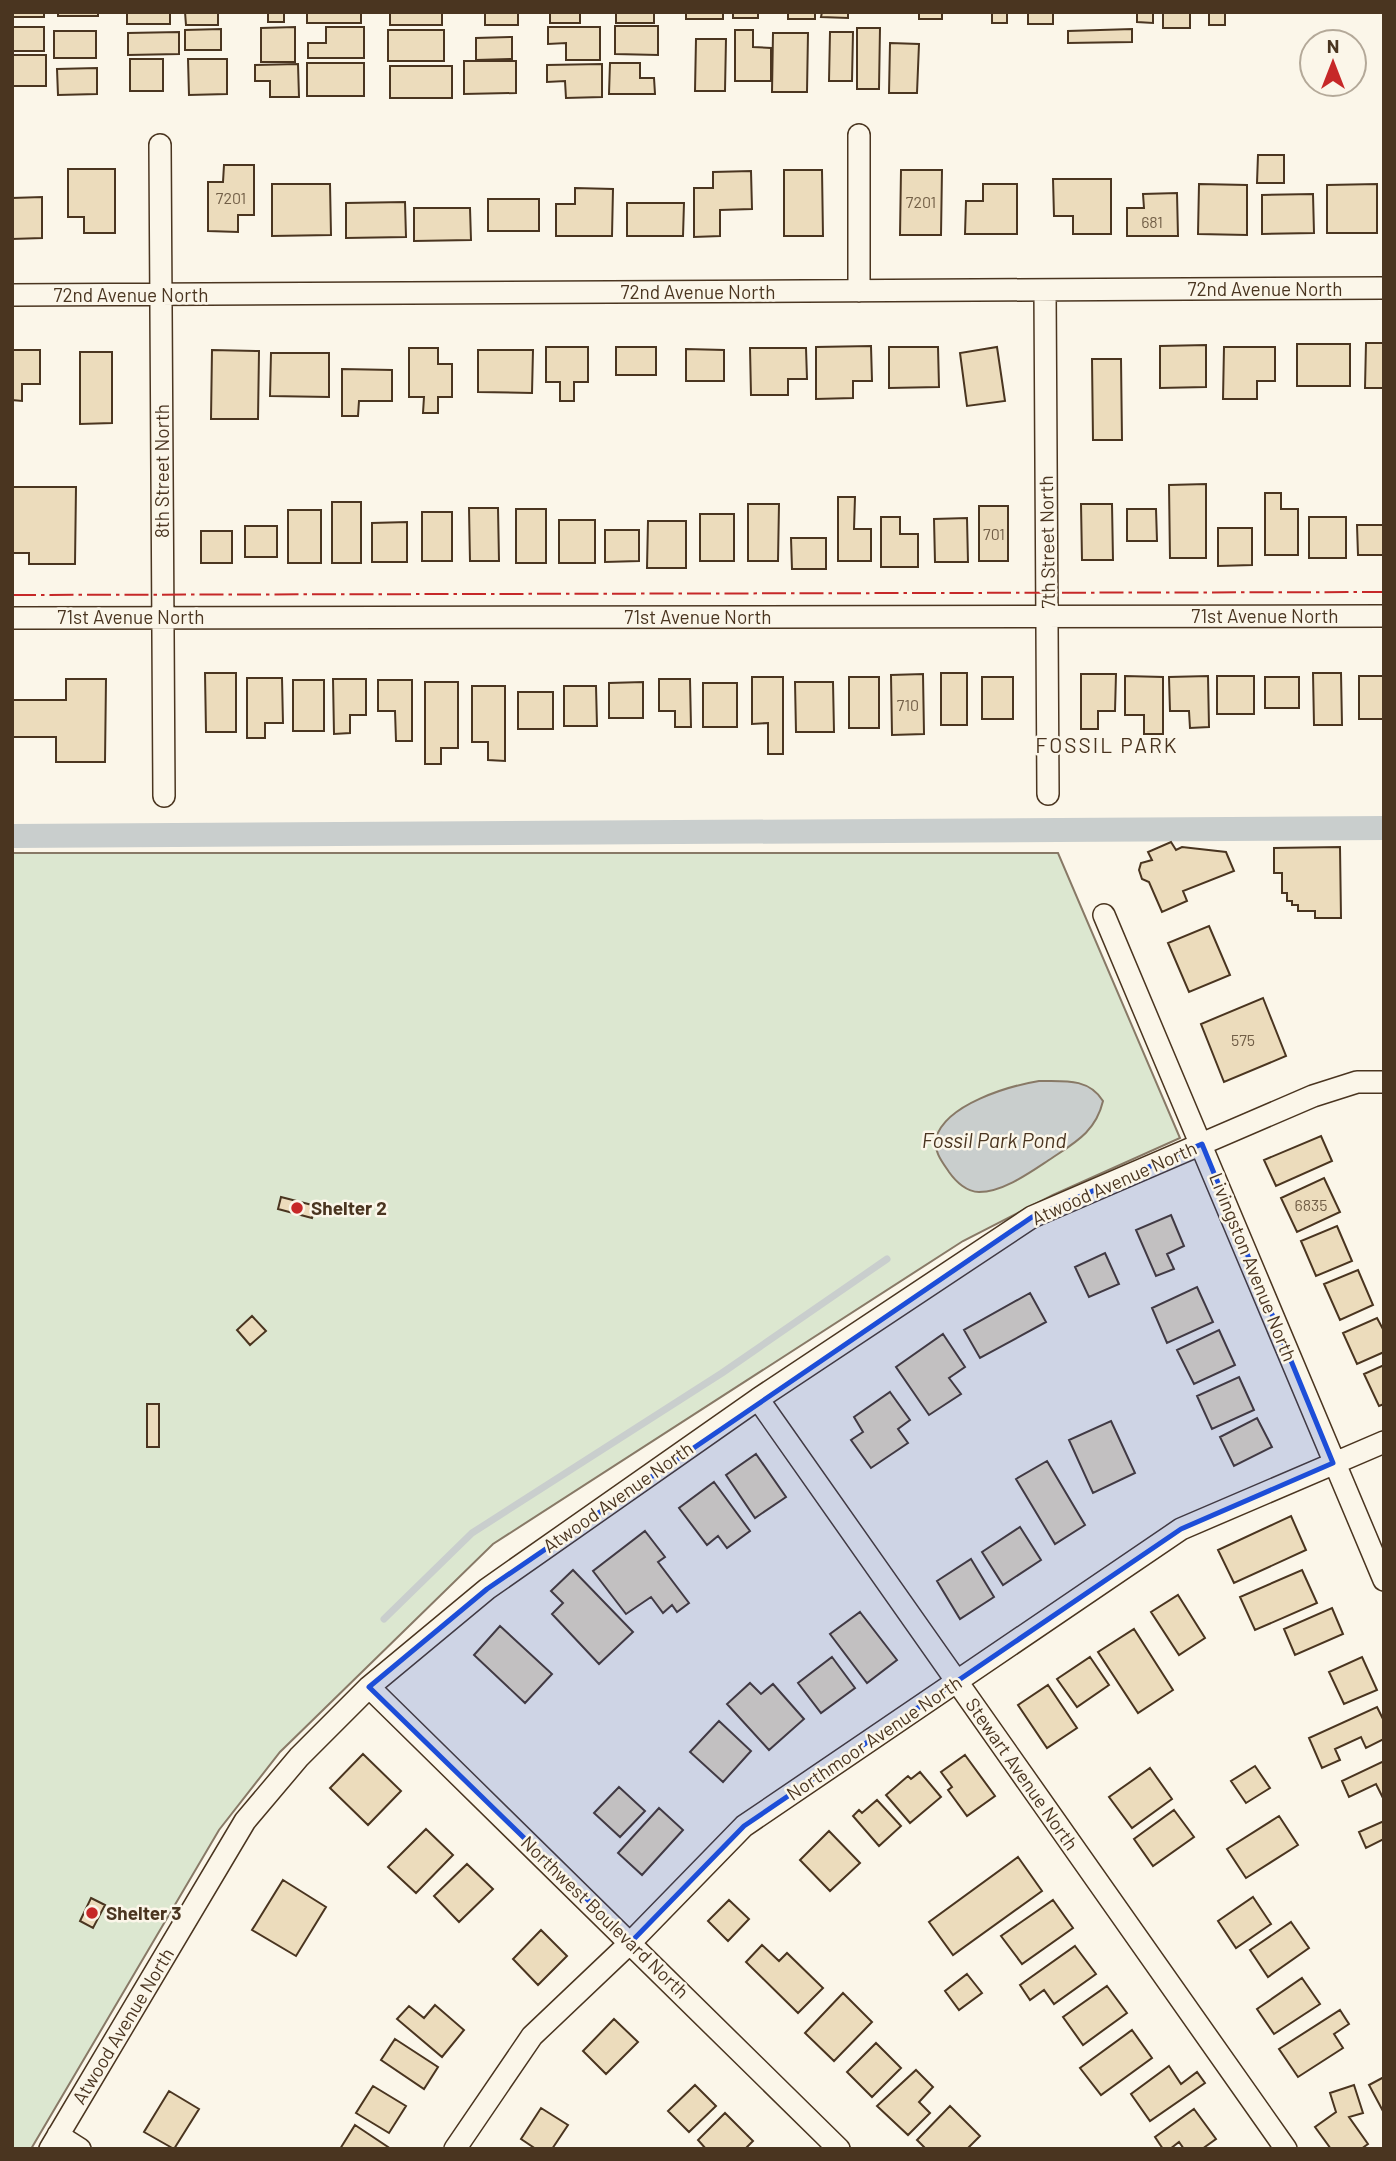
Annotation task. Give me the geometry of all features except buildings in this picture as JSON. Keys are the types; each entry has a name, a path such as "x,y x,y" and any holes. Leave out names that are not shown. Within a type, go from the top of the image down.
{"street":[{"path":"859,135 859,291"},
{"name":"8th Street North","path":"160,145 164,796"},
{"name":"72nd Avenue North","path":"12,295 1384,288"},
{"name":"7th Street North","path":"1045,290 1048,794"},
{"name":"71st Avenue North","path":"12,618 1384,616"},
{"name":"Livingston Avenue North","path":"1104,915 1384,1580"},
{"name":"Atwood Avenue North","path":"54,2142 246,1821 299,1757 369,1687 486,1589 758,1399 1032,1217 1313,1096 1357,1082 1384,1082"},
{"name":"Stewart Avenue North","path":"758,1399 1286,2149"},
{"name":"Northmoor Avenue North","path":"455,2149 495,2086 532,2036 631,1942 744,1826 1181,1529 1384,1442"},
{"name":"Northwest Boulevard North","path":"369,1687 839,2149"},
{"path":"54,2142 80,2149"}],"highlighted area":[{"path":"1202,1144 1333,1463 1181,1529 744,1826 631,1942 369,1687 487,1589 1032,1217"}],"green space":[{"path":"12,853 1058,853 1180,1138 1053,1195 963,1241 493,1544 280,1752 219,1830 31,2149 12,2149"}],"water":[{"name":"Fossil Park Pond","path":"1039,1081 1075,1082 1091,1088 1103,1101 1090,1128 1069,1147 1008,1185 979,1192 962,1186 949,1172 937,1152 935,1143 942,1126 952,1115 980,1099 1012,1087"}],"waterway":[{"path":"12,836 1384,828"},
{"path":"384,1619 472,1533 722,1373 887,1259"}],"power":[{"path":"12,595 1384,592"}],"place":[{"name":"Shelter 2","path":"297,1208"},
{"name":"Shelter 3","path":"92,1913"}],"district":[{"name":"FOSSIL PARK","path":"1107,746"}]}
